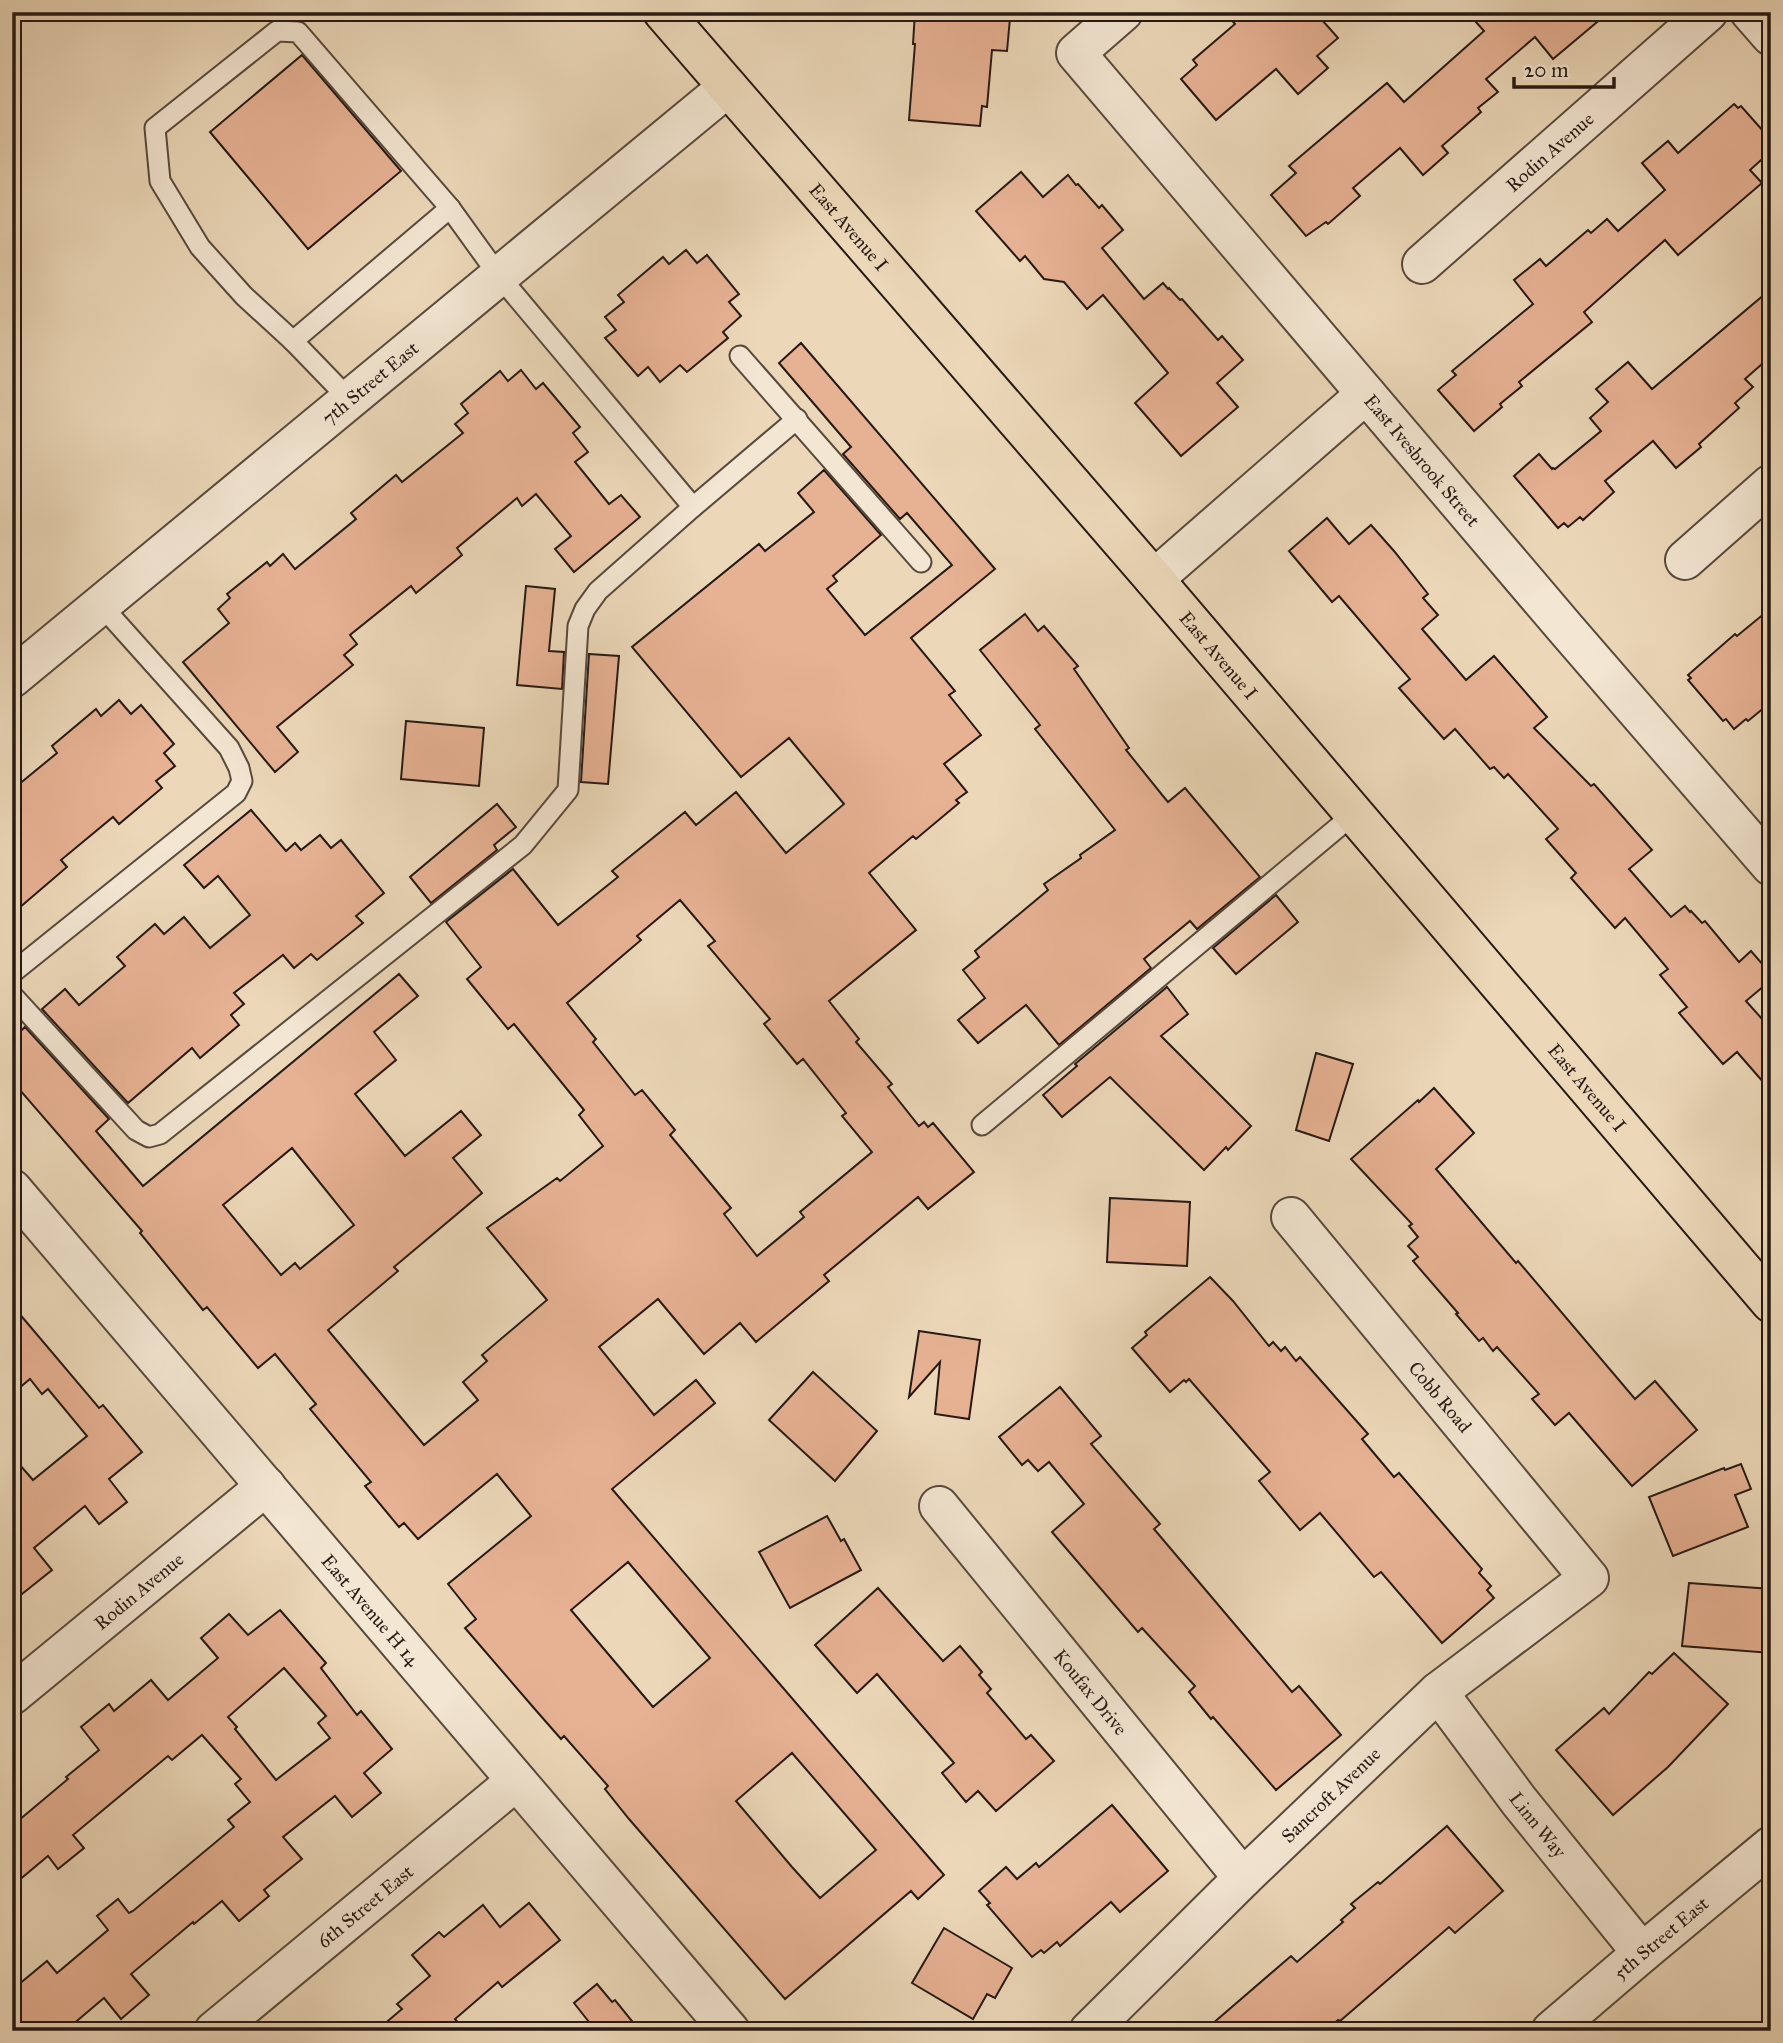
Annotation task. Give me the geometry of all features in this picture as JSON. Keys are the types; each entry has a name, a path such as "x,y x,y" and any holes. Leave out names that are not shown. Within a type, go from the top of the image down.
{"main road":[{"name":"East Avenue I","path":"663,12 1154,579 1771,1303"}],"street":[{"name":"East Ivesbrook Street","path":"1123,12 1076,53 1771,866"},
{"name":"Rodin Avenue","path":"1422,264 1708,12"},
{"path":"1750,12 1771,36"},
{"name":"7th Street East","path":"12,678 728,87"},
{"path":"1154,579 1366,394"},
{"path":"1685,560 1771,484"},
{"name":"East Avenue H 14","path":"13,1193 730,2031"},
{"name":"Cobb Road","path":"1291,1217 1589,1578"},
{"name":"Rodin Avenue","path":"12,1695 266,1486"},
{"name":"Koufax Drive","path":"939,1506 1244,1878"},
{"name":"Sancroft Avenue","path":"1088,2031 1438,1692 1589,1578"},
{"name":"Linn Way","path":"1438,1692 1519,1801 1642,1953"},
{"name":"6th Street East","path":"215,2031 516,1781"},
{"name":"5th Street East","path":"1551,2031 1771,1846"}],"lane":[{"path":"349,399 293,341 244,296 200,247 160,181 155,128 277,31 298,32 450,208 499,276 693,507"},
{"path":"293,341 450,208"},
{"path":"740,356 921,562"},
{"path":"12,995 136,1130 149,1137 160,1134 523,845 568,790 578,626 584,609 598,591 797,419"},
{"path":"12,973 236,793 242,780 229,748 101,605"},
{"path":"982,1125 1354,814"}],"building":[{"path":"915,12 973,12 973,15 1010,18 1007,51 992,50 987,107 982,106 980,126 909,120"},
{"path":"1225,12 1315,12 1338,38 1317,56 1328,68 1298,94 1276,69 1216,120 1181,79 1197,65 1193,60 1235,24"},
{"path":"1467,12 1609,12 1553,59 1535,37 1486,79 1498,92 1478,108 1481,112 1442,146 1448,153 1423,175 1400,148 1353,188 1360,196 1328,224 1326,222 1306,236 1271,195 1296,173 1289,166 1387,83 1404,102 1484,31"},
{"path":"302,55 401,171 308,249 210,132"},
{"path":"1734,104 1738,108 1741,106 1771,140 1771,151 1750,170 1762,183 1678,255 1665,240 1584,312 1592,322 1519,382 1522,386 1474,431 1438,390 1456,375 1452,371 1533,304 1514,280 1540,259 1546,266 1588,230 1591,233 1607,219 1618,231 1665,190 1642,163 1668,141 1678,153"},
{"path":"1021,172 1043,197 1068,175 1099,208 1102,205 1123,230 1102,248 1144,299 1163,283 1182,299 1218,340 1222,336 1243,360 1217,383 1238,407 1181,456 1135,403 1168,373 1103,295 1087,309 1064,282 1044,279 1025,256 1020,261 976,211"},
{"path":"686,250 697,263 707,255 739,294 729,302 741,316 723,332 728,338 687,372 680,365 660,382 648,367 638,376 605,338 616,330 605,317 624,302 618,295 663,257 669,264"},
{"path":"1771,289 1771,356 1745,379 1753,387 1735,403 1739,408 1676,468 1653,441 1605,481 1614,492 1583,520 1580,517 1568,527 1564,523 1558,528 1514,476 1539,454 1555,469 1601,431 1590,418 1608,402 1596,389 1628,362 1652,389"},
{"path":"801,343 995,569 911,638 955,691 949,695 981,735 944,764 967,792 956,800 959,803 916,839 913,836 869,873 916,930 829,1001 859,1039 856,1042 892,1084 888,1087 919,1126 924,1122 928,1127 933,1123 974,1172 928,1209 918,1197 824,1275 829,1281 756,1342 740,1323 704,1354 658,1299 599,1347 654,1415 696,1380 715,1403 612,1489 944,1875 918,1899 911,1891 785,1999 629,1819 605,1789 608,1786 564,1736 561,1739 465,1628 476,1619 448,1584 531,1516 497,1474 418,1539 404,1523 399,1527 365,1486 371,1482 310,1409 316,1404 275,1354 258,1368 207,1307 203,1310 140,1233 142,1231 12,1081 12,1039 25,1027 109,1119 96,1131 143,1186 399,974 418,996 374,1032 396,1060 355,1094 405,1156 461,1111 481,1135 453,1158 482,1193 394,1267 398,1271 328,1330 424,1445 478,1400 463,1382 487,1361 482,1355 547,1300 487,1228 557,1178 560,1181 603,1146 579,1115 584,1110 514,1024 508,1029 467,979 481,967 446,922 513,869 558,925 618,877 612,871 685,812 696,825 736,792 786,853 844,804 789,738 741,777 632,647 759,544 765,551 814,512 798,493 824,470 881,535 833,576 837,581 827,589 865,635 952,565 907,513 900,519 843,454 851,447 779,363","holes":["680,900 715,941 708,946 770,1019 764,1024 797,1064 803,1059 846,1113 842,1116 872,1152 800,1212 804,1217 757,1256 724,1214 731,1208 670,1135 675,1130 642,1090 635,1095 593,1042 596,1039 567,1003 641,940 637,936","292,1148 354,1225 300,1269 295,1263 281,1275 223,1205","628,1562 710,1658 653,1707 571,1610","792,1753 876,1850 820,1898 736,1801"]},
{"path":"521,370 536,389 543,383 580,427 573,433 588,452 575,462 609,504 621,495 640,517 574,572 555,549 571,536 536,494 522,506 517,498 457,548 462,555 416,593 411,586 350,635 357,644 344,655 353,665 277,727 298,752 275,772 183,662 229,623 218,609 230,598 227,594 267,562 270,566 283,554 295,569 356,519 351,513 396,475 402,482 463,433 455,424 468,413 461,404 500,371 508,381"},
{"path":"1327,518 1349,544 1371,525 1394,551 1428,594 1423,598 1438,615 1422,629 1466,680 1494,656 1547,717 1534,728 1591,786 1594,784 1652,850 1629,869 1671,917 1685,906 1702,923 1705,921 1739,962 1751,951 1771,974 1771,980 1746,1001 1771,1029 1771,1091 1737,1052 1723,1064 1679,1013 1687,1007 1660,975 1668,969 1625,918 1615,928 1571,878 1576,873 1546,839 1558,829 1508,774 1504,778 1494,767 1490,769 1455,729 1444,739 1399,688 1410,679 1339,596 1332,602 1289,551"},
{"path":"526,586 555,589 549,651 564,652 562,689 517,685"},
{"path":"1771,608 1771,702 1734,729 1726,719 1723,721 1688,680 1691,678 1688,675 1735,634 1737,636"},
{"path":"1025,614 1038,631 1044,626 1078,666 1074,669 1129,748 1126,750 1168,802 1185,788 1260,877 1197,929 1190,921 1144,959 1151,968 1059,1045 1026,1005 978,1043 958,1020 985,998 963,970 979,957 975,951 1048,890 1044,884 1115,830 1035,729 1040,725 980,650"},
{"path":"589,654 619,656 608,784 581,782"},
{"path":"119,700 131,714 141,705 174,744 164,753 175,766 156,781 162,788 119,824 113,817 61,860 67,867 12,914 12,790 57,753 52,746 96,709 101,716"},
{"path":"406,721 484,728 479,786 401,779"},
{"path":"497,804 516,827 494,845 497,850 431,903 410,877"},
{"path":"251,810 286,851 295,843 301,850 320,835 331,848 341,840 384,893 356,916 363,923 317,960 311,954 294,968 283,955 234,993 244,1004 231,1015 239,1025 200,1058 192,1048 128,1103 42,1009 65,989 79,1005 125,966 117,957 155,924 164,934 184,917 210,948 250,915 218,876 204,888 184,865"},
{"path":"1276,895 1298,922 1236,974 1213,948"},
{"path":"1167,987 1188,1014 1161,1036 1251,1126 1204,1170 1110,1077 1062,1117 1043,1095 1077,1066 1075,1064"},
{"path":"1316,1053 1353,1064 1329,1141 1296,1130"},
{"path":"1434,1088 1474,1133 1436,1169 1635,1399 1655,1381 1697,1430 1632,1486 1569,1413 1555,1425 1532,1399 1539,1394 1497,1347 1493,1351 1483,1338 1479,1341 1413,1261 1418,1257 1408,1246 1418,1237 1409,1226 1412,1224 1351,1159"},
{"path":"1110,1198 1190,1202 1187,1266 1107,1262"},
{"path":"1210,1277 1269,1346 1273,1342 1281,1351 1285,1347 1296,1361 1300,1357 1368,1434 1362,1439 1394,1477 1399,1473 1482,1569 1479,1573 1491,1586 1487,1590 1494,1598 1442,1643 1381,1572 1374,1577 1320,1513 1300,1530 1259,1481 1270,1472 1189,1379 1170,1392 1132,1348 1147,1335 1145,1332"},
{"path":"12,1305 99,1408 103,1405 142,1452 109,1479 127,1502 99,1524 85,1506 34,1548 52,1570 12,1602 12,1456 33,1480 87,1436 48,1389 42,1394 30,1379 12,1394"},
{"path":"919,1331 980,1340 969,1419 935,1414 940,1362 909,1397"},
{"path":"813,1372 877,1431 835,1481 769,1420"},
{"path":"1060,1387 1101,1436 1091,1444 1160,1524 1154,1529 1292,1692 1299,1686 1341,1735 1276,1790 1189,1692 1195,1686 1142,1628 1138,1632 1052,1532 1084,1504 1049,1462 1038,1471 1028,1460 1022,1465 999,1437"},
{"path":"1741,1464 1751,1489 1735,1495 1748,1527 1673,1556 1649,1497"},
{"path":"827,1516 841,1541 844,1539 861,1570 790,1608 759,1552"},
{"path":"1689,1583 1771,1589 1771,1653 1682,1646"},
{"path":"878,1588 943,1661 960,1646 982,1672 979,1675 991,1689 987,1693 1026,1739 1031,1735 1054,1761 996,1811 978,1791 966,1802 942,1773 954,1763 877,1674 857,1693 815,1645"},
{"path":"280,1610 326,1663 321,1668 357,1715 361,1711 392,1749 364,1773 381,1793 352,1817 335,1796 283,1837 302,1859 264,1890 269,1896 239,1921 222,1901 131,1974 149,1995 121,2019 104,1998 65,2031 12,2031 12,1990 47,1961 57,1973 108,1930 97,1916 118,1899 129,1913 133,1911 234,1827 228,1820 250,1802 235,1784 241,1779 202,1735 172,1760 168,1756 73,1835 84,1848 58,1869 48,1856 12,1886 12,1826 99,1750 81,1727 109,1704 114,1711 151,1680 168,1700 218,1658 201,1638 229,1614 248,1635","holes":["284,1668 326,1716 318,1723 330,1738 276,1780 228,1717"]},
{"path":"1674,1653 1728,1704 1668,1767 1613,1815 1556,1750 1604,1708 1609,1714 1649,1672 1652,1674"},
{"path":"1112,1805 1168,1871 1120,1912 1111,1902 1060,1946 1057,1942 1044,1953 1041,1950 1032,1957 987,1905 990,1903 979,1891 1006,1867 1017,1879 1036,1863 1039,1867"},
{"path":"1447,1826 1503,1891 1455,1933 1449,1927 1326,2031 1204,2031 1291,1956 1297,1962 1343,1922 1341,1920 1355,1908 1351,1904 1378,1882 1380,1884"},
{"path":"529,1903 560,1940 502,1987 498,1982 455,2019 465,2031 376,2031 402,2009 397,2004 430,1976 412,1955 439,1932 444,1937 483,1905 500,1927"},
{"path":"944,1928 1012,1968 995,1998 987,1994 973,2019 912,1983"},
{"path":"597,1984 612,2002 615,2000 640,2031 578,2031 589,2022 574,2003"}]}
